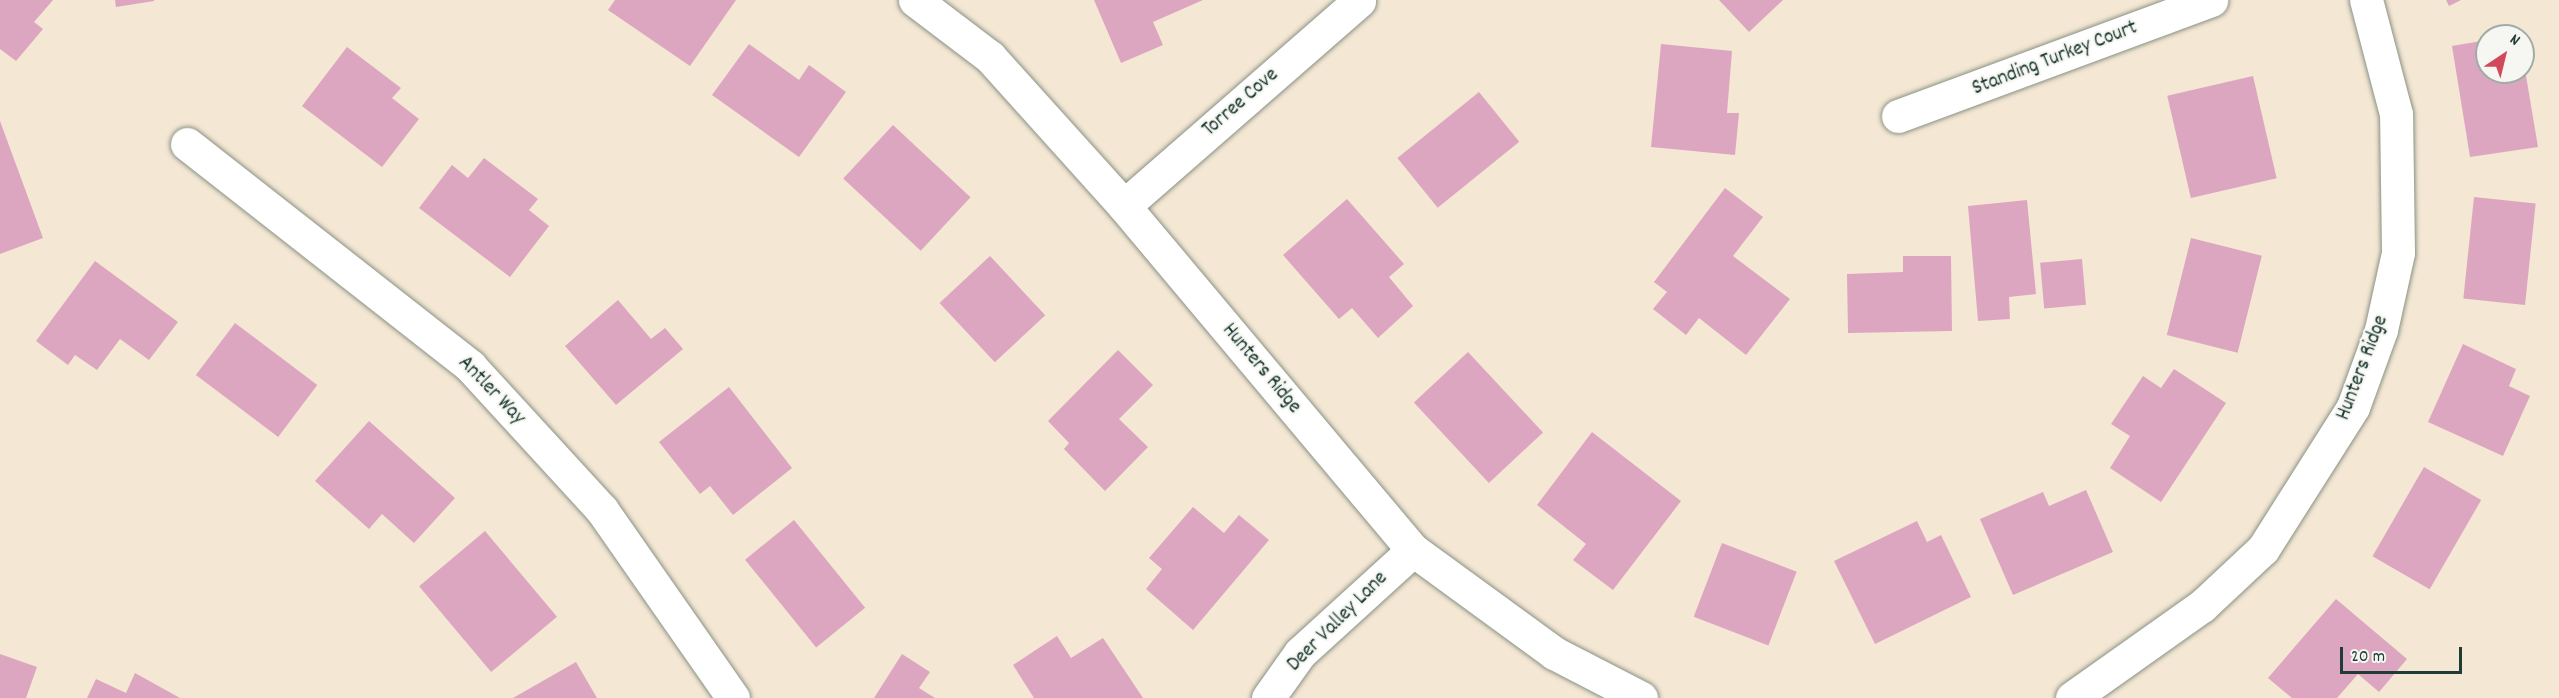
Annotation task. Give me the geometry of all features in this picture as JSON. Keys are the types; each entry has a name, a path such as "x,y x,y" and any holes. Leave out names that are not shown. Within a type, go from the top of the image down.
{"street":[{"name":"Hunters Ridge","path":"915,0 990,57 1124,206 1413,550 1554,653 1641,698"},
{"name":"Standing Turkey Court","path":"1898,116 2211,0"},
{"name":"Hunters Ridge","path":"2072,698 2202,606 2263,549 2353,407 2381,330 2398,253 2396,114 2366,0"},
{"name":"Torree Cove","path":"1124,206 1359,1"},
{"name":"Antler Way","path":"187,144 470,366 602,510 733,698"},
{"name":"Deer Valley Lane","path":"1268,698 1300,653 1413,550"}],"building":[{"path":"0,0 53,0 34,22 43,29 16,61 0,49"},
{"path":"115,0 154,0 154,1 116,7"},
{"path":"615,0 736,0 690,66 608,10"},
{"path":"1094,0 1203,0 1153,22 1163,45 1121,63"},
{"path":"1719,0 1783,0 1749,32"},
{"path":"2446,0 2461,0 2449,6"},
{"path":"2475,42 2475,84 2527,84 2538,147 2470,157 2452,46"},
{"path":"749,44 799,80 809,65 846,92 799,157 712,95"},
{"path":"1661,44 1732,51 1727,113 1739,113 1735,155 1651,147"},
{"path":"347,47 401,88 392,98 419,119 382,167 302,106"},
{"path":"2253,76 2277,178 2191,198 2167,96"},
{"path":"1479,92 1519,142 1438,208 1397,158"},
{"path":"0,121 43,238 0,254"},
{"path":"893,125 971,197 921,251 843,178"},
{"path":"484,158 538,199 529,210 549,226 510,277 419,208 452,165 468,178"},
{"path":"1725,188 1763,217 1733,256 1790,299 1746,355 1699,318 1686,335 1653,309 1667,292 1654,282"},
{"path":"2474,197 2536,203 2525,305 2463,298"},
{"path":"1347,199 1404,264 1389,277 1413,306 1378,338 1352,308 1339,319 1283,255"},
{"path":"2027,200 2036,294 2009,297 2010,319 1978,321 1968,206"},
{"path":"2191,238 2262,256 2238,353 2167,335"},
{"path":"990,256 1045,315 995,362 940,303"},
{"path":"1903,256 1951,256 1952,331 1848,333 1847,274 1903,272"},
{"path":"2082,259 2086,305 2044,308 2040,263"},
{"path":"95,261 178,322 149,360 120,339 97,370 75,355 68,365 36,341"},
{"path":"618,300 651,339 665,328 683,349 616,405 565,346"},
{"path":"235,323 317,385 278,437 196,375"},
{"path":"2463,344 2516,369 2509,386 2530,396 2503,456 2428,422"},
{"path":"1118,350 1153,385 1119,419 1148,447 1105,491 1064,449 1069,443 1048,421"},
{"path":"1468,352 1543,432 1489,483 1414,402"},
{"path":"2174,369 2226,403 2161,502 2110,468 2130,436 2111,424 2143,376 2161,388"},
{"path":"729,387 792,468 733,515 710,486 700,494 659,442"},
{"path":"369,421 455,498 414,543 382,514 369,529 315,481"},
{"path":"1592,432 1681,501 1613,590 1573,560 1586,544 1537,505"},
{"path":"2424,467 2481,500 2430,589 2372,556"},
{"path":"2086,490 2113,552 2013,595 1980,519 2043,492 2049,506"},
{"path":"1193,507 1224,533 1239,515 1269,540 1193,630 1146,589 1162,569 1149,558"},
{"path":"794,520 865,608 816,647 745,560"},
{"path":"1917,521 1927,542 1941,535 1971,597 1875,644 1834,561"},
{"path":"485,531 557,617 491,672 419,586"},
{"path":"1722,543 1797,572 1768,645 1694,617"},
{"path":"2336,599 2407,659 2379,692 2358,674 2337,698 2292,698 2268,678"},
{"path":"1057,636 1071,658 1103,638 1143,698 1034,698 1013,665"},
{"path":"0,654 37,667 26,698 0,698"},
{"path":"902,654 930,672 919,688 935,698 874,698"},
{"path":"576,662 597,698 513,698"},
{"path":"135,673 180,698 87,698 96,679 126,693"}]}
